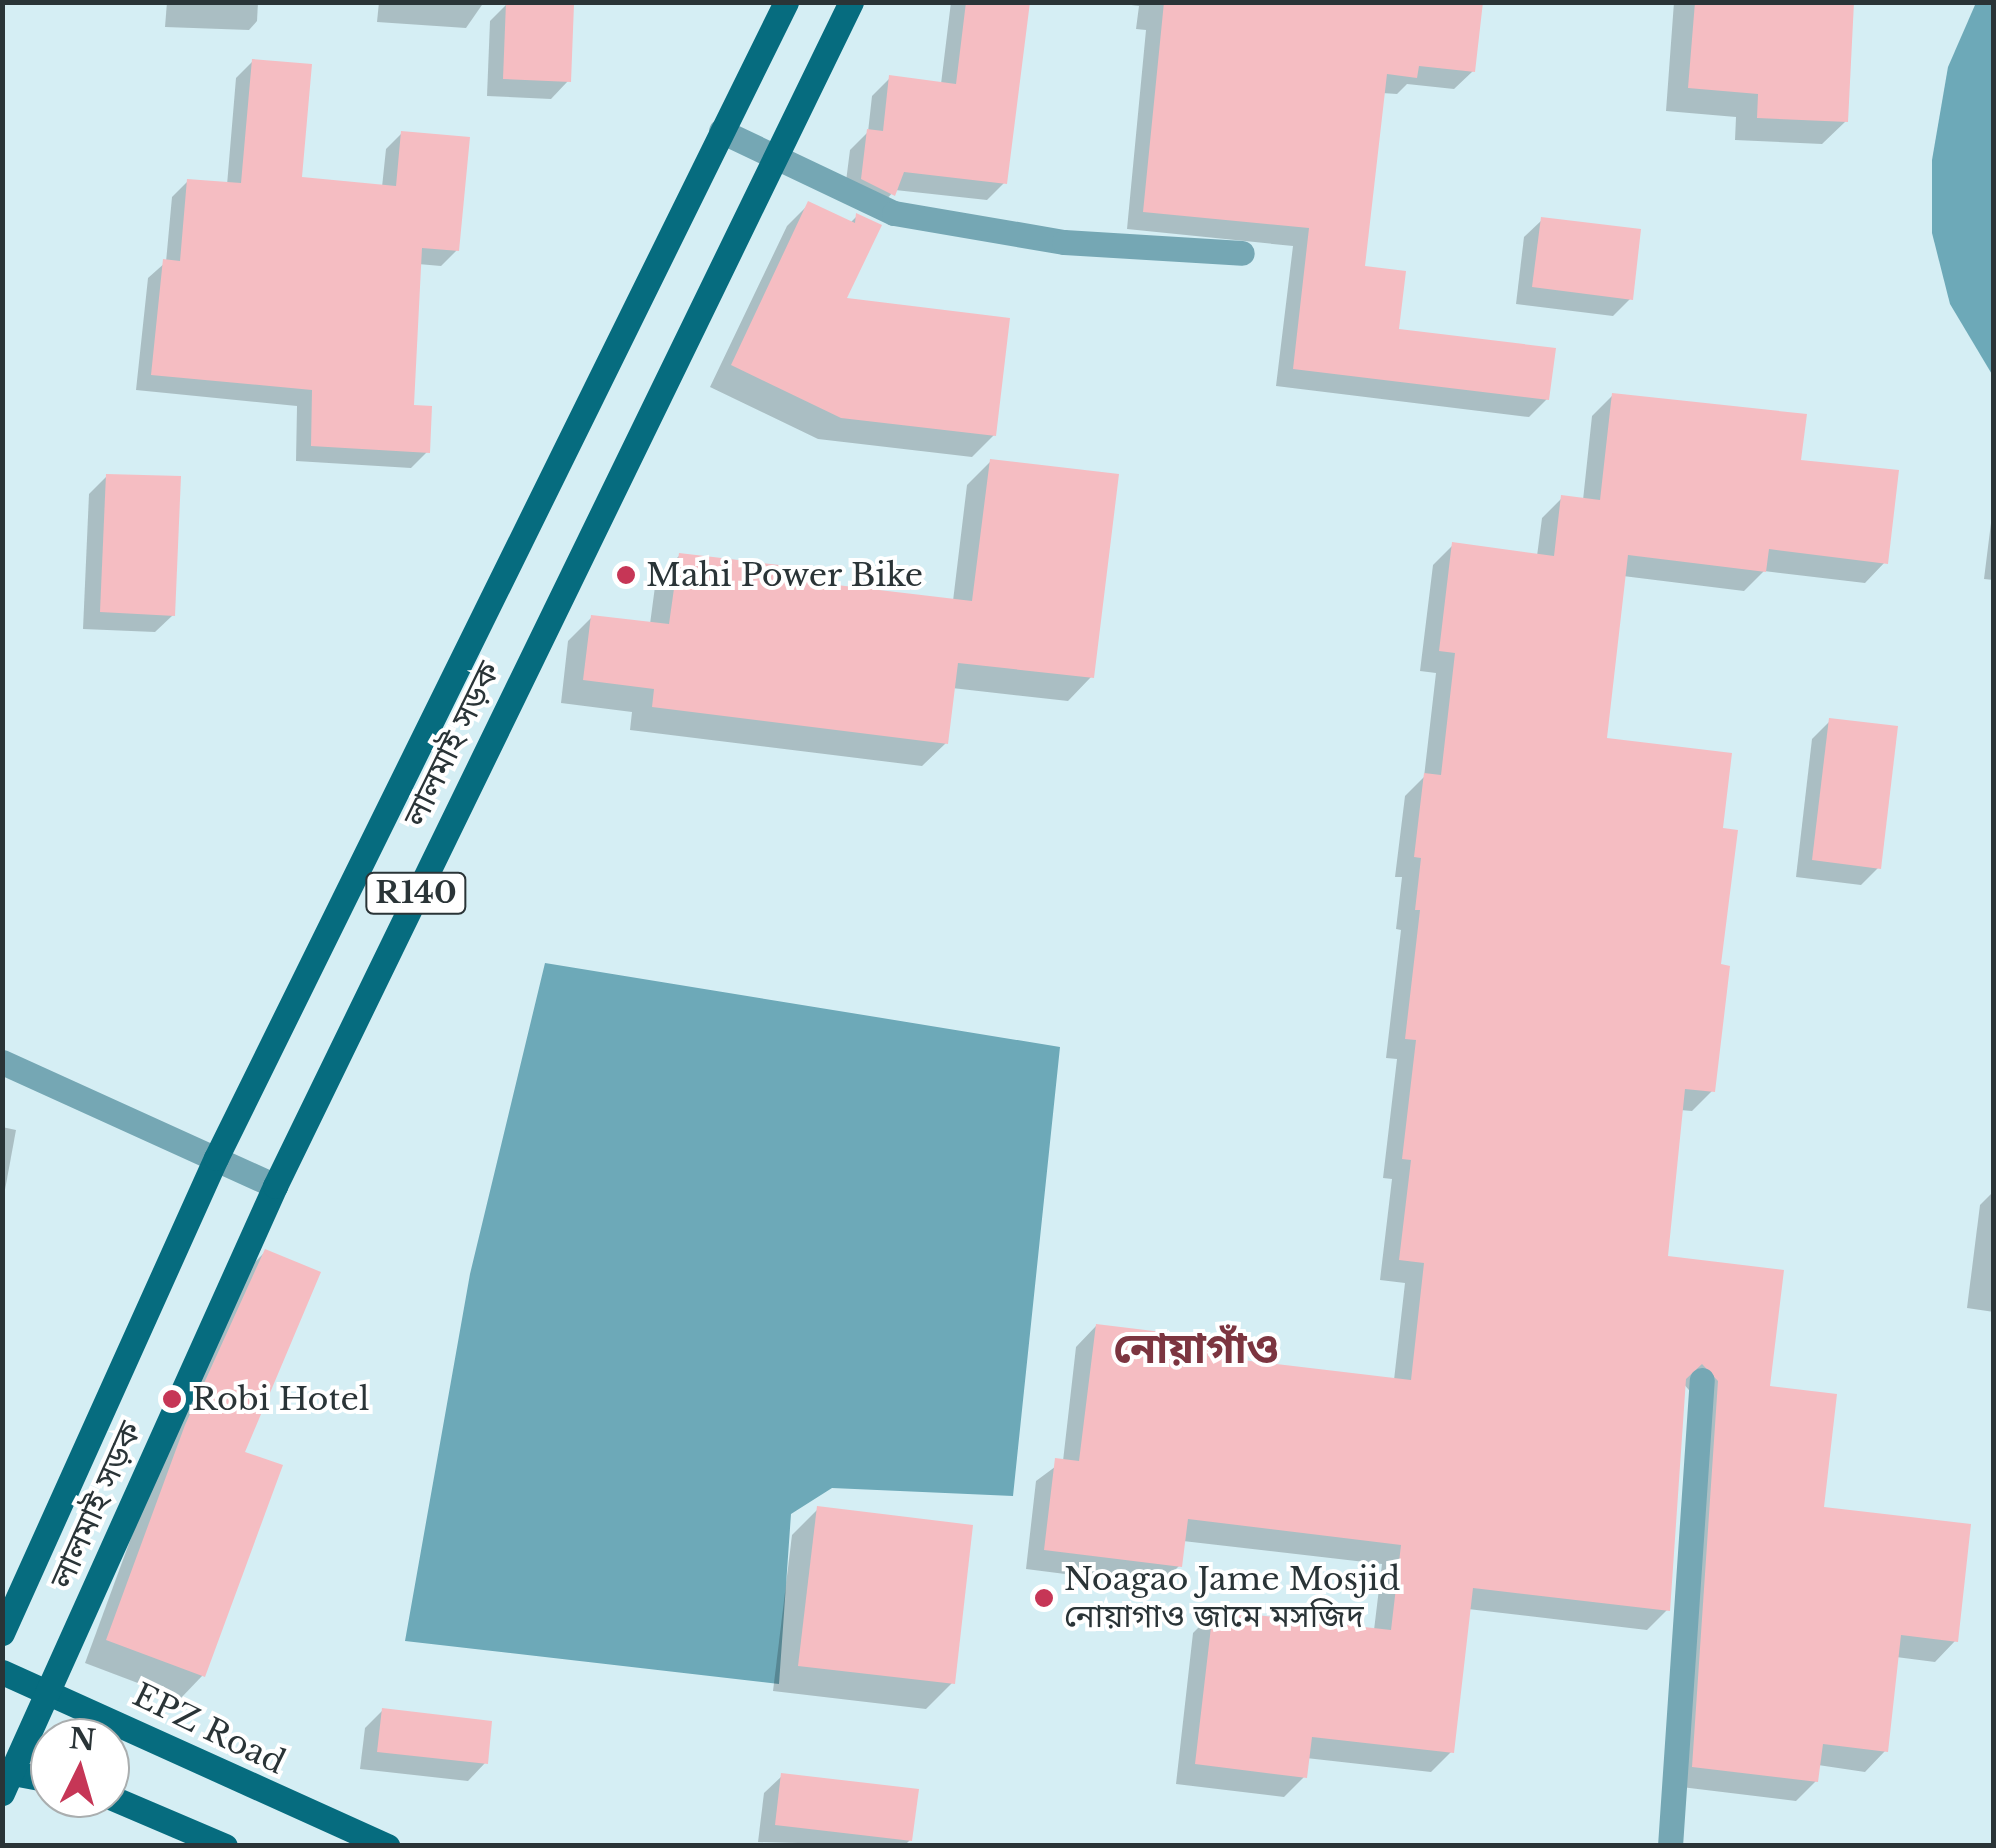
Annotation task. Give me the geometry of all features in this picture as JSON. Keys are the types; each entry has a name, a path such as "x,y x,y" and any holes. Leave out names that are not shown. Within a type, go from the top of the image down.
{"main road":[{"name":"লালমাই সড়ক","path":"2,1633 216,1158 786,2"},
{"name":"লালমাই সড়ক","path":"2,1794 8,1770 48,1690 275,1186 851,2"},
{"name":"EPZ Road","path":"2,1672 388,1846"},
{"path":"130,1806 225,1846"}],"street":[{"path":"721,131 894,213 1064,242 1242,253"},
{"path":"2,1062 275,1186"},
{"path":"1670,1846 1702,1380"}],"water":[{"path":"1994,3 1993,376 1950,304 1932,233 1932,160 1948,67 1975,5"},
{"path":"545,963 1060,1047 1013,1496 832,1488 791,1514 779,1684 405,1641 470,1274"}],"building":[{"path":"506,2 574,4 571,82 503,79"},
{"path":"966,2 1030,2 1007,184 904,172 895,196 861,179 867,129 883,131 889,75 956,84"},
{"path":"1164,2 1483,2 1475,72 1419,66 1417,78 1387,74 1365,266 1406,271 1399,329 1556,348 1549,400 1293,369 1309,228 1143,212"},
{"path":"1695,2 1854,2 1848,122 1757,118 1758,94 1688,88"},
{"path":"252,59 312,64 302,177 396,186 401,131 470,137 459,251 422,248 414,405 432,406 430,453 311,446 312,390 151,375 163,259 180,261 187,179 241,183"},
{"path":"808,201 855,223 856,213 882,225 847,298 1010,318 996,436 841,418 731,365"},
{"path":"1541,217 1641,229 1633,300 1532,287"},
{"path":"1612,393 1807,414 1801,460 1899,470 1888,564 1769,549 1766,572 1628,555 1607,738 1732,753 1723,828 1738,830 1721,964 1730,966 1715,1092 1685,1089 1668,1256 1784,1270 1770,1386 1837,1394 1824,1507 1971,1524 1958,1642 1901,1635 1888,1752 1823,1744 1818,1782 1692,1767 1718,1381 1702,1364 1686,1379 1670,1611 1473,1588 1454,1753 1312,1737 1307,1778 1195,1764 1213,1610 1391,1630 1401,1545 1188,1519 1182,1567 1044,1550 1055,1458 1079,1461 1096,1324 1211,1338 1208,1356 1411,1380 1424,1263 1399,1260 1411,1160 1402,1159 1416,1040 1405,1039 1420,910 1415,910 1421,858 1414,857 1424,773 1441,775 1455,653 1439,651 1452,542 1554,556 1561,495 1600,500"},
{"path":"990,459 1119,474 1094,678 958,663 948,744 652,707 654,689 583,680 591,615 669,624 679,553 805,568 803,581 972,601"},
{"path":"106,474 181,476 175,616 100,612"},
{"path":"1829,718 1898,726 1881,869 1812,860"},
{"path":"265,1249 321,1272 245,1452 283,1465 205,1677 106,1640 185,1425"},
{"path":"817,1506 973,1525 955,1684 798,1666"},
{"path":"382,1708 492,1721 488,1764 377,1752"},
{"path":"781,1773 919,1789 912,1841 775,1825"}],"place":[{"name":"Mahi Power Bike","path":"626,575"},
{"name":"Robi Hotel","path":"172,1399"},
{"name":"Noagao Jame Mosjid নোয়াগাও জামে মসজিদ","path":"1044,1598"}],"district":[{"name":"নোয়াগাঁও","path":"1196,1348"}]}
